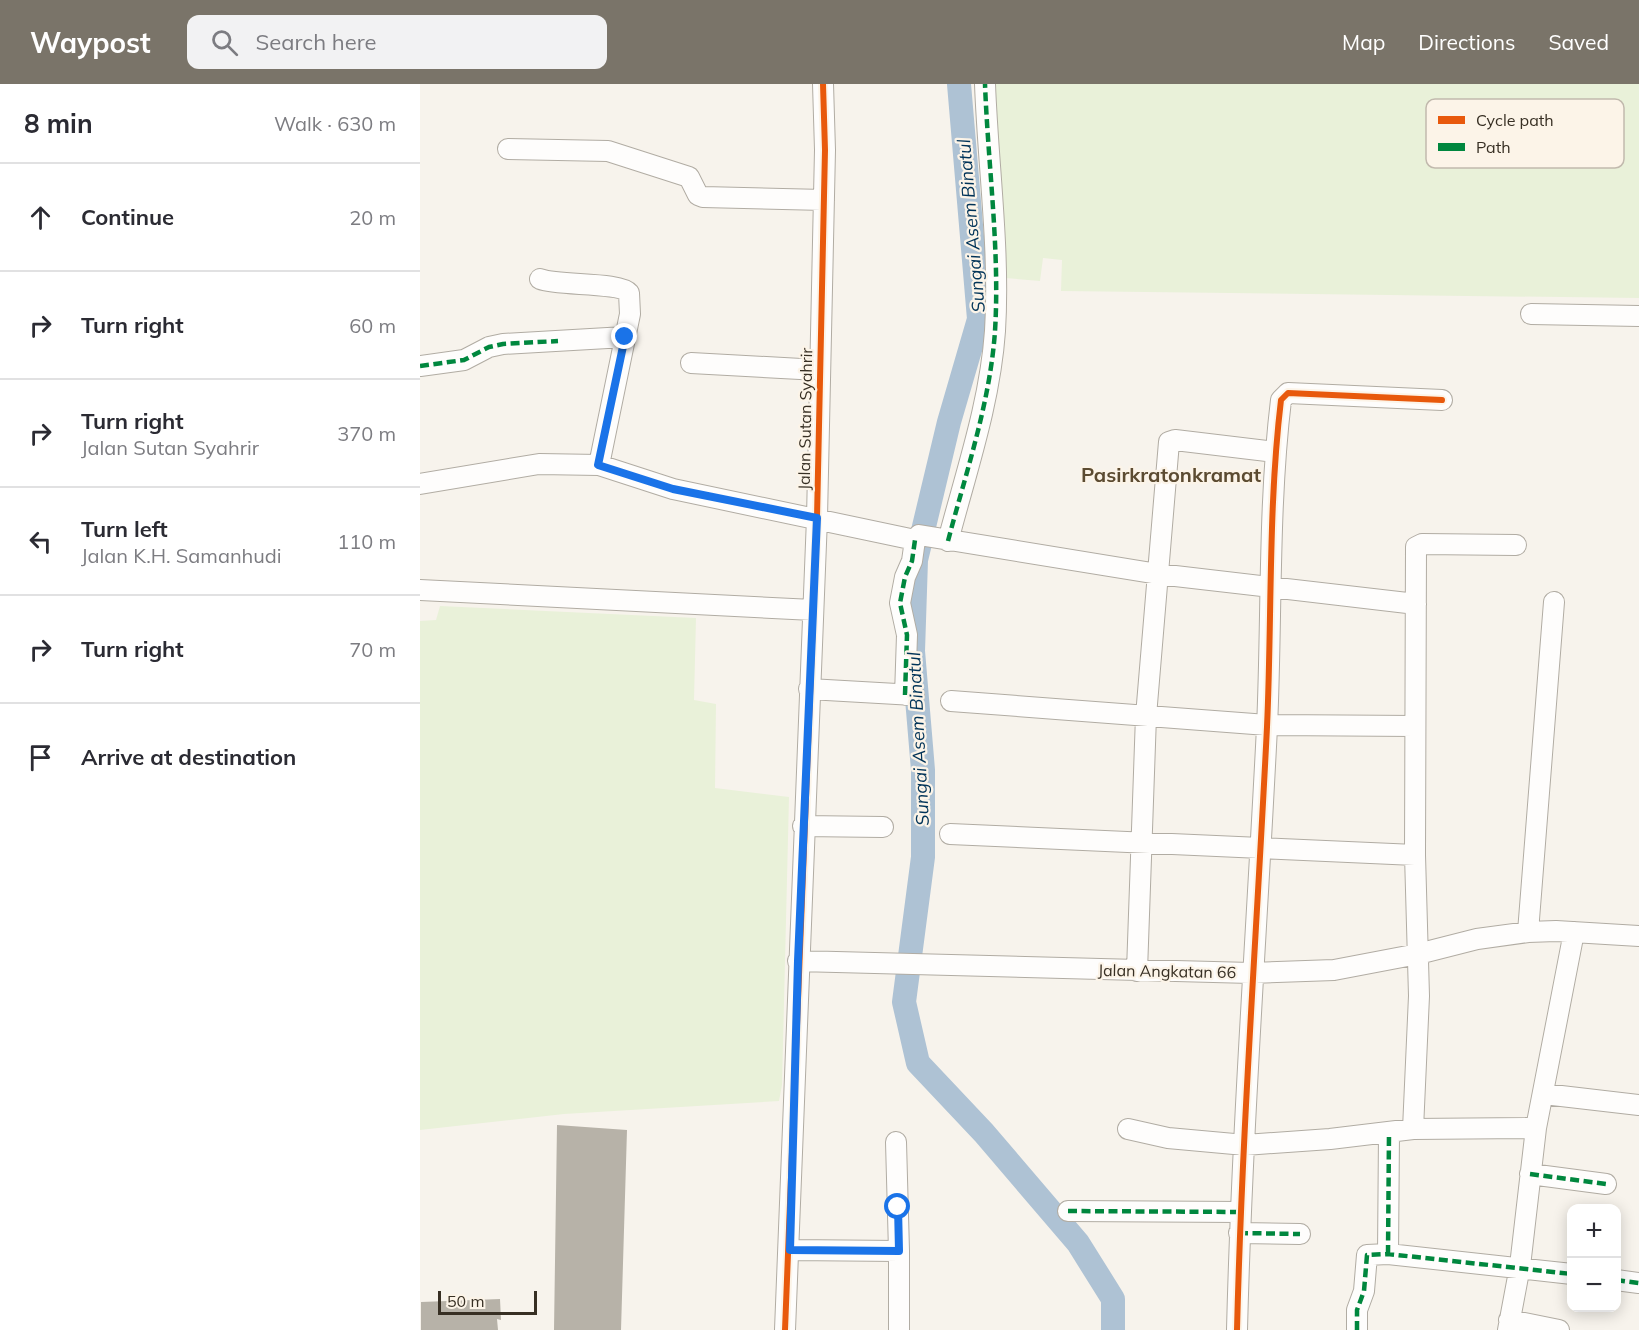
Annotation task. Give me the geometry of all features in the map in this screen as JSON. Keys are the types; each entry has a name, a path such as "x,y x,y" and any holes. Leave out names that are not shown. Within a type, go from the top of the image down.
{"street":[{"name":"Jalan Sutan Syahrir","path":"786,1330 803,826 817,518 825,150 823,84"},
{"path":"947,540 988,388 995,331 995,251 985,84"},
{"path":"508,149 597,150 624,155 690,178 698,195 703,197 824,200"},
{"path":"540,279 562,285 627,290 631,301 598,465"},
{"path":"1531,314 1639,316"},
{"path":"420,366 464,360 489,347 503,344 625,337"},
{"path":"691,363 819,370"},
{"path":"1237,1330 1239,1233 1245,1145 1251,973 1267,724 1275,452 1281,400 1285,394 1442,400"},
{"path":"1137,971 1146,716 1170,440 1275,452"},
{"path":"420,484 539,464 598,465 673,489 917,537 1158,574 1270,589 1416,604"},
{"path":"809,688 910,695 907,634 900,603 917,537"},
{"path":"1413,1129 1419,996 1415,855 1416,546 1516,544"},
{"path":"420,590 813,610"},
{"path":"1528,932 1554,602"},
{"path":"951,701 1267,724 1415,726"},
{"path":"803,826 883,827"},
{"path":"950,834 1415,855"},
{"name":"Jalan Angkatan 66","path":"798,961 1251,973 1334,970 1418,954 1477,939 1528,932 1639,936"},
{"path":"1559,1330 1508,1325 1520,1266 1536,1128 1574,932"},
{"path":"1544,1094 1639,1105"},
{"path":"1128,1129 1168,1137 1245,1145 1413,1129 1536,1128"},
{"path":"1388,1254 1389,1133"},
{"path":"896,1142 899,1330"},
{"path":"1530,1173 1606,1185"},
{"path":"1068,1211 1241,1212"},
{"path":"1239,1233 1300,1234"},
{"path":"790,1250 899,1251"},
{"path":"1357,1330 1357,1310 1364,1290 1366,1256 1388,1254 1520,1266 1567,1273"},
{"path":"1621,1281 1639,1283"}],"green space":[{"path":"992,84 1639,84 1639,298 1061,291 1062,260 1043,258 1040,281 1005,278"},
{"path":"440,606 696,618 694,700 716,704 715,788 789,797 782,1085 779,1101 564,1114 420,1130 420,621 436,620"}],"building":[{"path":"557,1125 627,1130 621,1330 554,1330"},
{"path":"500,1299 501,1320 497,1319 498,1330 421,1330 421,1302"}],"waterway":[{"name":"Sungai Asem Binatul","path":"959,84 979,319 949,422 916,560 913,651 923,770 923,857 904,1002 918,1063 984,1133 1078,1243 1113,1299 1113,1330"}],"marked path":[{"path":"948,541 983,411 995,331 995,239 985,84"},
{"path":"420,366 464,360 489,347 503,344 558,341"},
{"path":"905,695 907,635 900,603 905,577 912,561 915,540"},
{"path":"1388,1254 1389,1133"},
{"path":"1530,1174 1606,1184"},
{"path":"1068,1211 1241,1212"},
{"path":"1239,1233 1300,1234"},
{"path":"1357,1330 1357,1310 1364,1291 1367,1255 1388,1254 1567,1273"},
{"path":"1621,1281 1639,1283"}],"cycle path":[{"path":"785,1330 817,518 825,150 823,84"},
{"path":"1237,1330 1246,1104 1269,686 1274,481 1281,400 1288,393 1442,400"}],"district":[{"name":"Pasirkratonkramat","path":"1171,474"}],"route":[{"path":"625,337 598,465 673,489 817,518 798,961 790,1250 899,1251 898,1207"}]}
